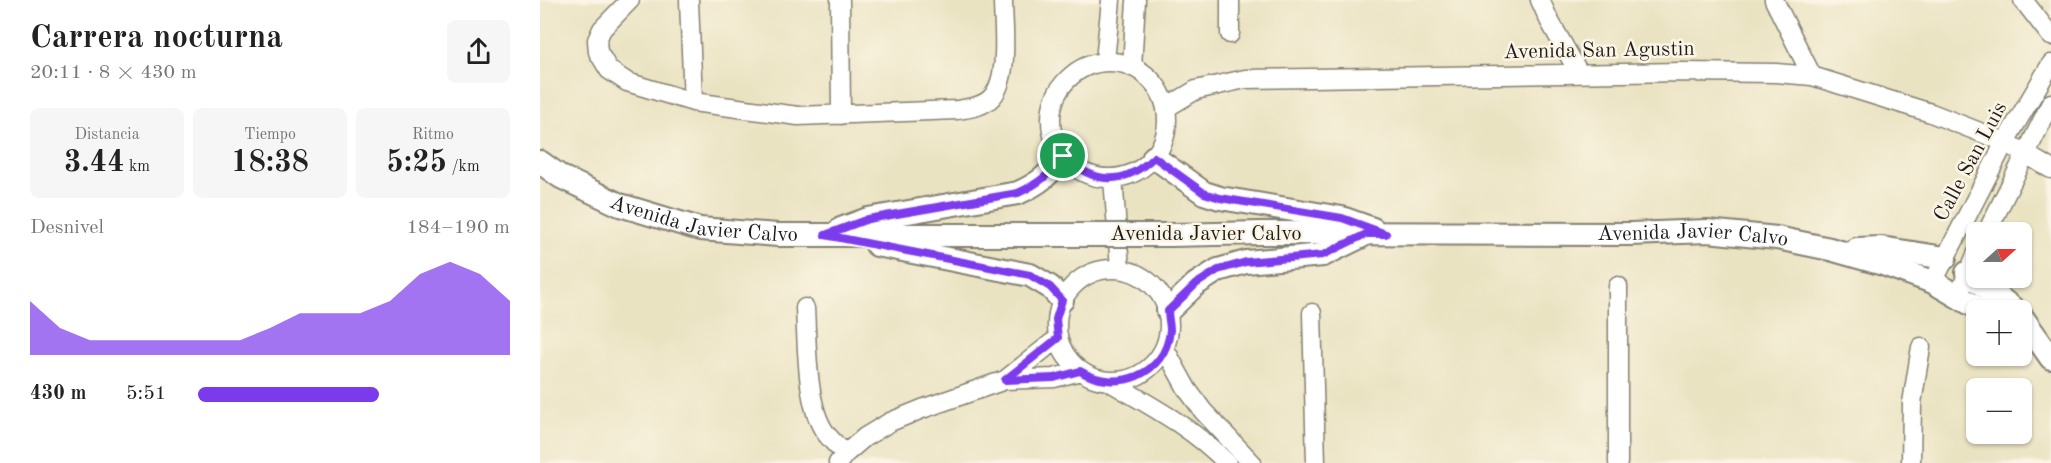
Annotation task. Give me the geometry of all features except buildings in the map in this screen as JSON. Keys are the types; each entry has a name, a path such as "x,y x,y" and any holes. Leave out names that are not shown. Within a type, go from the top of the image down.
{"street":[{"path":"630,0 602,30 597,40 598,52 609,70 627,82 693,102 798,116 957,110 979,106 992,97 1000,83 1004,65 1003,0"},
{"path":"689,0 693,102"},
{"path":"840,0 841,115"},
{"path":"1105,61 1111,0"},
{"path":"1132,67 1136,0"},
{"path":"1230,0 1230,34"},
{"path":"1540,0 1579,73"},
{"path":"1774,0 1812,76"},
{"path":"2023,0 2051,36"},
{"path":"1105,61 1120,62 1132,67 1148,77 1160,91 1166,108 1166,134 1154,157 1143,168 1129,175 1113,178 1094,176 1077,168 1063,156 1052,133 1052,107 1063,84 1082,68 1105,61"},
{"name":"Calle San Luis","path":"1933,282 2006,142 2051,64"},
{"name":"Avenida San Agustin","path":"1166,108 1196,90 1245,79 1579,73 1776,73 1812,76 1931,113 2006,142 2051,169"},
{"name":"Calle San Luis","path":"1992,222 2051,102"},
{"path":"825,235 868,219 1018,193 1049,174 1063,156"},
{"path":"1154,157 1204,193 1220,198 1342,218 1376,234"},
{"name":"Avenida Javier Calvo","path":"540,162 561,177 620,205 700,229 778,235 1619,234 1707,231 1777,238 1830,249 1883,264 1933,282 1966,301"},
{"path":"1113,178 1119,268"},
{"path":"1168,311 1196,284 1218,270 1246,262 1323,255 1376,234"},
{"path":"825,235 1030,275 1050,287 1062,300"},
{"path":"1830,249 1881,248 1945,258"},
{"path":"1110,382 1127,380 1142,374 1156,363 1165,349 1170,330 1168,311 1158,290 1141,275 1119,268 1102,268 1085,275 1072,286 1062,300 1056,319 1062,351 1080,371 1110,382 1183,424 1210,445 1227,463"},
{"path":"1958,296 1966,277"},
{"path":"1618,286 1618,463"},
{"path":"1995,288 2006,300"},
{"path":"805,308 811,387 816,410 822,429 841,458 865,437 890,422 972,390 1005,380 1054,378 1080,371"},
{"path":"1312,313 1316,463"},
{"path":"2032,332 2051,360"},
{"path":"1005,380 1058,338"},
{"path":"1911,463 1912,403 1921,347"},
{"path":"2032,347 2051,360"},
{"path":"1165,349 1187,389 1203,411 1252,463"}],"route":[{"path":"1063,156 1077,168 1094,176 1113,178 1129,175 1143,168 1154,157 1204,193 1220,198 1342,218 1386,234 1366,234 1323,255 1246,262 1206,276 1168,311 1170,330 1165,349 1156,363 1142,374 1127,380 1110,382 1099,380 1080,371 1054,378 1005,380 1058,338 1056,319 1062,300 1050,287 1030,275 825,235 868,219 1018,193 1049,174 1063,156"}]}
